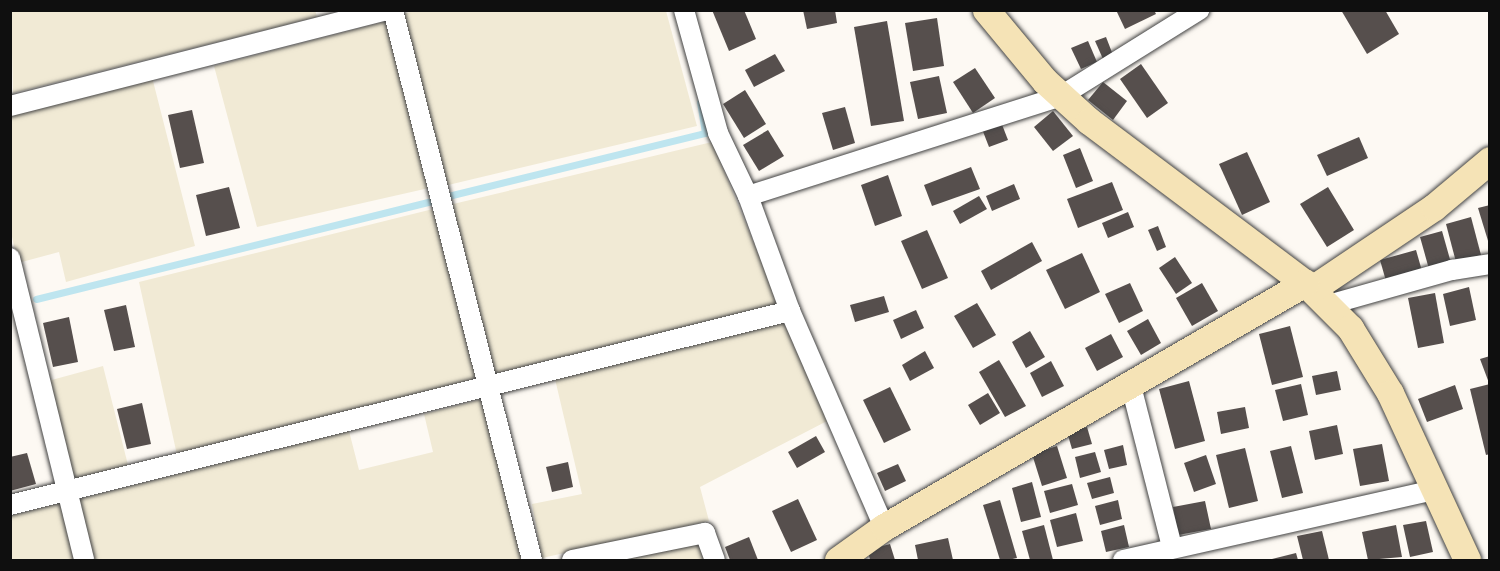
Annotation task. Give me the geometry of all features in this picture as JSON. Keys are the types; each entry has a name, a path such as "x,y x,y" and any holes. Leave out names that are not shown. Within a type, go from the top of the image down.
{"street":[{"path":"10,106 388,10"},
{"path":"393,10 532,561"},
{"path":"684,10 718,133 748,196 790,311 884,527"},
{"path":"986,10 1061,96 1160,177 1315,292 1350,328 1374,363 1467,561"},
{"path":"748,196 1061,96 1200,10"},
{"path":"838,561 884,527 1131,386 1315,292 1434,207 1490,160"},
{"path":"10,258 16,307 84,561"},
{"path":"1315,292 1490,264"},
{"path":"10,505 488,388 790,311"},
{"path":"1131,386 1172,547"},
{"path":"1123,561 1172,547 1434,490"},
{"path":"572,561 705,533 715,561"}],"shaded area":[{"path":"315,10 317,17 13,93 11,11"},
{"path":"416,10 666,11 697,126 444,186 400,15"},
{"path":"387,21 429,188 257,227 214,66"},
{"path":"152,77 195,246 66,282 59,252 18,263 10,228 10,113"},
{"path":"712,142 779,304 492,375 449,205"},
{"path":"433,209 478,381 177,455 139,282"},
{"path":"782,320 790,326 829,420 700,487 709,521 542,558 532,504 582,494 555,379"},
{"path":"103,366 129,469 72,480 48,381"},
{"path":"486,398 524,560 94,560 79,499 349,431 359,470 433,452 424,414"},
{"path":"60,503 75,560 11,560 10,516"},
{"path":"702,540 709,560 603,560"}],"building":[{"path":"712,10 744,10 756,39 729,51"},
{"path":"803,10 835,10 837,23 807,29"},
{"path":"1116,10 1154,10 1156,14 1125,29"},
{"path":"1341,10 1385,10 1399,34 1367,54"},
{"path":"937,18 944,66 913,71 905,23"},
{"path":"887,21 904,121 871,126 854,27"},
{"path":"1106,37 1113,55 1103,59 1095,41"},
{"path":"1088,41 1097,62 1081,69 1071,48"},
{"path":"775,54 785,71 754,87 745,70"},
{"path":"1141,64 1168,103 1147,118 1120,79"},
{"path":"975,68 995,98 973,113 953,82"},
{"path":"939,76 947,113 918,119 910,82"},
{"path":"1103,82 1127,101 1113,120 1088,100"},
{"path":"745,90 766,124 744,138 723,104"},
{"path":"845,107 855,143 833,150 822,113"},
{"path":"192,110 204,163 180,168 168,115"},
{"path":"1053,111 1073,136 1053,151 1034,127"},
{"path":"1001,122 1008,140 989,147 982,129"},
{"path":"768,130 784,156 759,171 743,145"},
{"path":"1359,137 1368,158 1327,176 1317,155"},
{"path":"1080,148 1093,181 1076,188 1063,155"},
{"path":"1247,152 1270,202 1242,215 1219,164"},
{"path":"971,167 980,189 932,206 924,185"},
{"path":"888,175 902,216 875,226 861,185"},
{"path":"1112,182 1123,210 1078,228 1067,199"},
{"path":"1014,184 1020,199 992,211 986,196"},
{"path":"229,187 240,228 206,236 196,195"},
{"path":"1328,187 1354,230 1327,247 1300,204"},
{"path":"979,196 987,209 960,224 953,211"},
{"path":"1490,205 1490,244 1489,244 1478,208"},
{"path":"1128,212 1134,227 1108,238 1102,223"},
{"path":"1471,217 1481,255 1456,262 1446,224"},
{"path":"1158,226 1166,247 1157,251 1148,230"},
{"path":"927,230 948,278 922,289 901,241"},
{"path":"1442,231 1451,263 1429,269 1420,237"},
{"path":"1032,242 1042,261 991,290 981,271"},
{"path":"1416,250 1422,271 1386,281 1380,260"},
{"path":"1082,253 1100,292 1065,309 1046,270"},
{"path":"1175,257 1192,283 1176,294 1159,268"},
{"path":"1130,283 1143,311 1119,323 1105,294"},
{"path":"1202,283 1218,311 1192,326 1176,298"},
{"path":"1469,287 1476,320 1450,326 1443,294"},
{"path":"1435,293 1444,343 1418,348 1408,298"},
{"path":"884,296 889,312 855,322 850,305"},
{"path":"977,303 996,335 973,348 954,316"},
{"path":"126,305 135,347 114,351 104,310"},
{"path":"916,310 924,328 901,339 893,320"},
{"path":"69,317 78,362 53,367 43,323"},
{"path":"1148,319 1161,343 1141,355 1127,331"},
{"path":"1290,326 1303,377 1272,385 1259,334"},
{"path":"1030,331 1045,357 1026,368 1012,342"},
{"path":"1111,334 1123,357 1097,371 1085,348"},
{"path":"925,351 934,368 910,381 902,365"},
{"path":"1490,356 1490,383 1489,383 1480,359"},
{"path":"999,360 1026,406 1005,417 979,372"},
{"path":"1051,361 1064,386 1042,397 1030,373"},
{"path":"1337,371 1341,390 1316,395 1312,376"},
{"path":"1189,381 1205,441 1175,449 1159,389"},
{"path":"1301,384 1308,415 1283,421 1275,390"},
{"path":"1490,384 1490,454 1486,455 1470,389"},
{"path":"1455,385 1463,409 1427,422 1418,399"},
{"path":"890,387 911,430 884,443 863,400"},
{"path":"988,393 1000,413 980,425 968,405"},
{"path":"142,403 151,444 127,449 117,409"},
{"path":"1245,407 1249,428 1221,434 1217,412"},
{"path":"1337,425 1343,454 1315,460 1309,431"},
{"path":"1087,427 1092,444 1072,449 1067,432"},
{"path":"816,436 825,452 797,468 788,452"},
{"path":"1382,444 1389,481 1360,486 1353,449"},
{"path":"1123,445 1127,465 1109,469 1104,450"},
{"path":"1057,446 1067,478 1042,486 1032,454"},
{"path":"1291,446 1303,493 1282,498 1270,451"},
{"path":"1245,448 1258,501 1229,508 1216,455"},
{"path":"1095,452 1101,472 1080,478 1075,457"},
{"path":"27,453 36,484 10,491 10,457"},
{"path":"1206,455 1216,484 1194,492 1184,463"},
{"path":"568,462 573,487 552,492 546,467"},
{"path":"898,464 906,481 885,491 877,473"},
{"path":"1110,477 1114,493 1092,499 1087,483"},
{"path":"1032,482 1041,517 1021,522 1012,488"},
{"path":"1072,484 1078,505 1050,513 1044,491"},
{"path":"798,499 817,540 791,552 772,511"},
{"path":"1000,500 1017,558 1008,560 1000,560 983,505"},
{"path":"1118,500 1122,519 1100,525 1095,506"},
{"path":"1205,501 1211,529 1178,535 1173,507"},
{"path":"1076,513 1083,541 1057,547 1050,520"},
{"path":"1426,521 1433,552 1410,557 1403,525"},
{"path":"1044,525 1053,560 1030,560 1022,531"},
{"path":"1124,525 1129,547 1106,552 1101,531"},
{"path":"1396,525 1402,557 1368,560 1362,532"},
{"path":"1322,531 1329,560 1303,560 1297,536"},
{"path":"749,537 758,560 730,560 725,547"},
{"path":"948,538 953,560 918,560 915,545"},
{"path":"890,544 895,560 870,560 868,550"},
{"path":"1296,553 1298,560 1268,560"}],"waterway":[{"path":"444,197 705,133 700,102"},
{"path":"36,299 435,200"}]}
